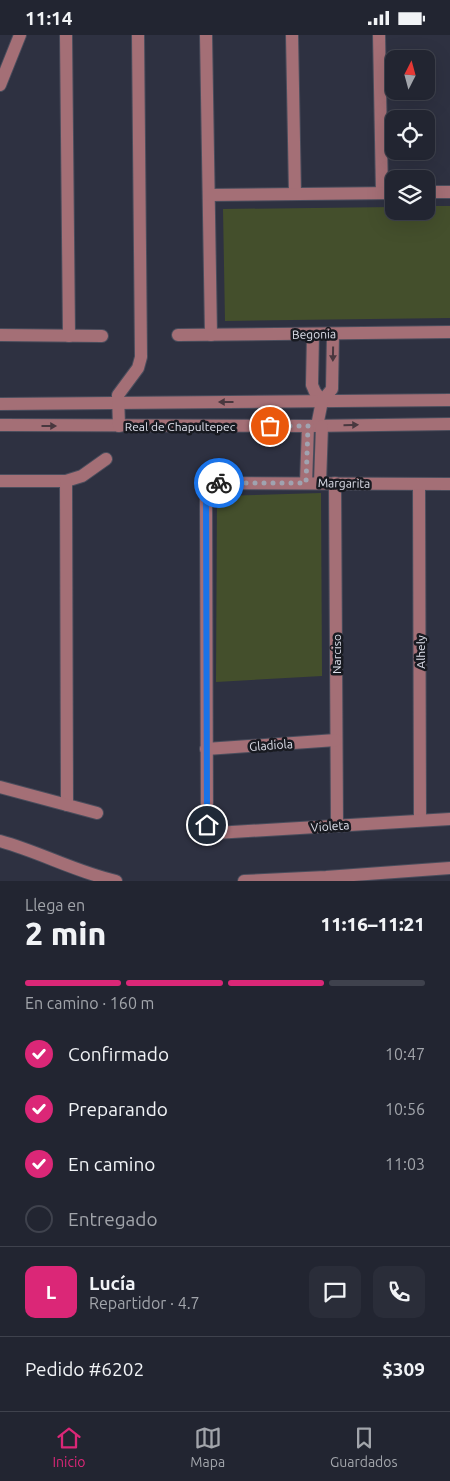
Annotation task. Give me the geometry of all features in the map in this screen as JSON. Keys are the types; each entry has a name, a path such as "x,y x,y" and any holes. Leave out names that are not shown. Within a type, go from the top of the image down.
{"street":[{"path":"0,85 20,35"},
{"path":"66,35 69,336"},
{"path":"118,426 118,395 138,368 141,357 138,35"},
{"path":"206,35 212,335"},
{"path":"292,35 295,194"},
{"path":"379,35 387,170"},
{"path":"435,192 450,192"},
{"path":"209,195 385,193"},
{"name":"Begonia","path":"178,335 450,332"},
{"path":"313,334 312,385 322,401"},
{"path":"306,483 322,401 332,389 333,334"},
{"path":"0,335 102,336"},
{"name":"Real de Chapultepec","path":"0,404 450,401"},
{"name":"Real de Chapultepec","path":"0,425 316,426 450,424"},
{"path":"316,426 320,483"},
{"path":"0,481 66,481 82,476 106,459"},
{"path":"66,481 67,805"},
{"name":"Margarita","path":"206,749 206,492 208,486 215,483 450,484"},
{"name":"Narciso","path":"334,483 337,825"},
{"name":"Alhely","path":"419,484 420,821"},
{"name":"Gladiola","path":"206,749 336,740"},
{"name":"Violeta","path":"206,749 207,825 210,832 450,819"},
{"path":"0,787 97,813"},
{"path":"0,841 26,848 93,875 116,881"},
{"path":"244,881 326,879 450,868"}],"green space":[{"path":"435,206 450,206 450,318 225,321 223,209 385,207 385,220 435,220"},
{"path":"321,493 322,676 216,682 217,496"}],"way so far":[{"path":"219,483 306,483 308,426 270,426"}],"route":[{"path":"207,825 206,492 208,486 219,483"}]}
